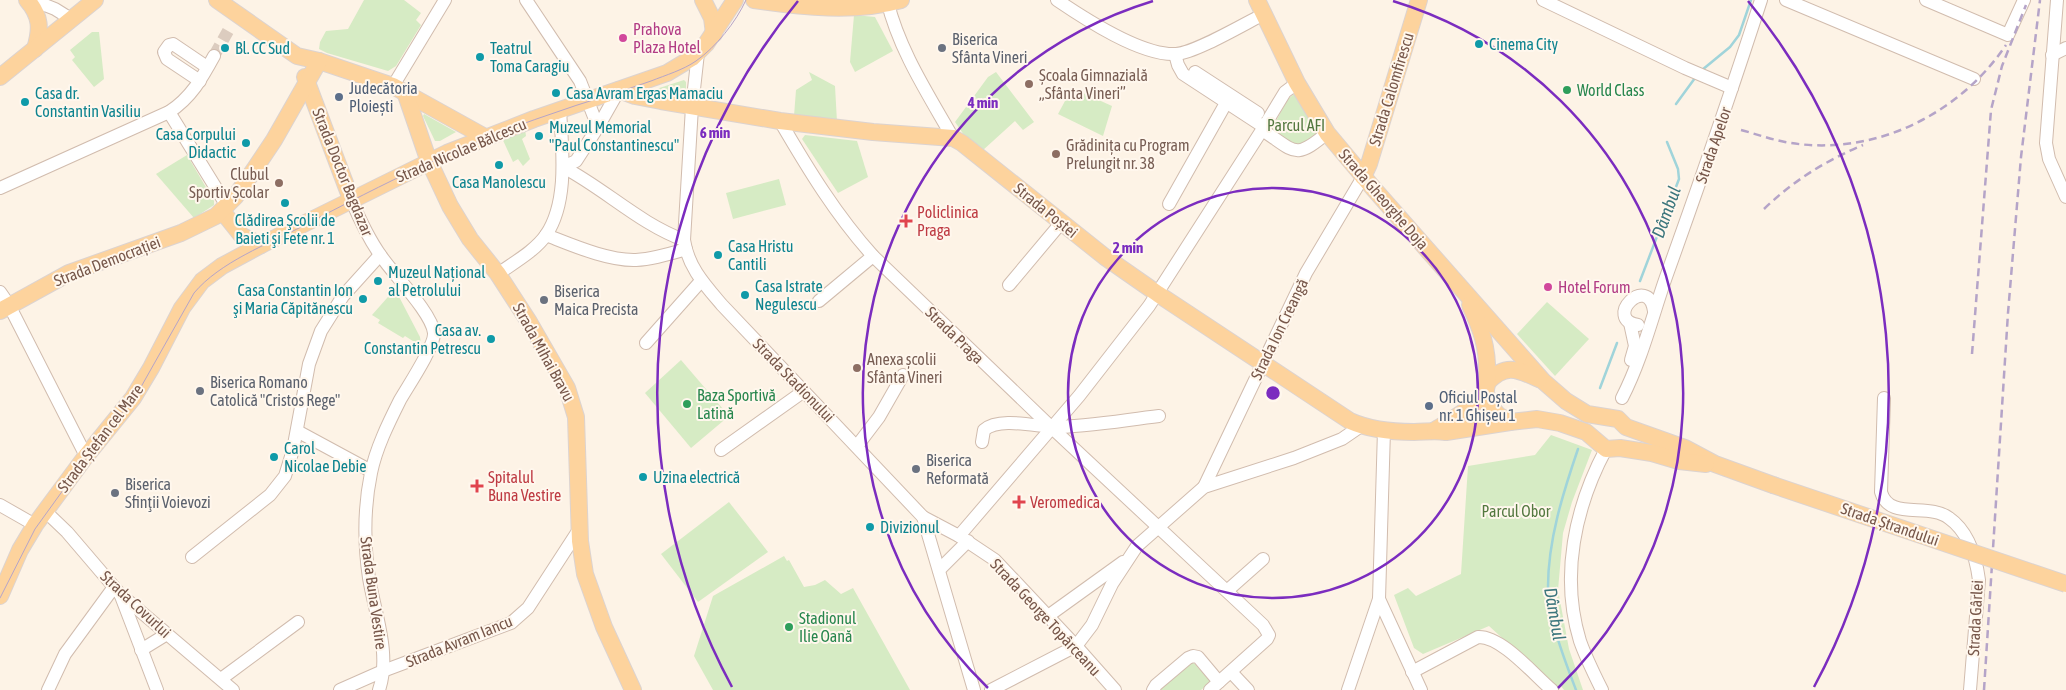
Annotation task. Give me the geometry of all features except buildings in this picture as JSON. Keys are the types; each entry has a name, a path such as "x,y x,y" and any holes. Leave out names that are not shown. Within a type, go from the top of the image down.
{"main road":[{"path":"27,0 35,11 40,25 35,49"},
{"path":"0,77 95,0"},
{"path":"217,0 297,56 319,61 399,89 484,137"},
{"path":"234,0 243,18"},
{"path":"704,0 712,18 714,34"},
{"name":"Strada Nicolae Bălcescu","path":"202,281 222,266 261,245 429,161 484,137 667,73 698,53 714,34 735,0"},
{"path":"754,0 787,4 865,8 892,1"},
{"name":"Strada Calomfirescu","path":"1363,177 1369,164 1419,0"},
{"name":"Strada Gheorghe Doja","path":"1261,7 1297,83 1327,133 1363,177 1543,381 1577,409 1588,414 1622,423"},
{"name":"Strada Doctor Bagdazar","path":"297,56 351,199"},
{"path":"261,245 242,236 221,211 242,188 274,140 319,61"},
{"name":"Strada Mihai Bravu","path":"399,89 429,161 460,223 498,274 529,322 572,400 576,417 582,557 590,589 633,690"},
{"path":"619,90 635,96 780,122 953,138"},
{"name":"Strada Poștei","path":"953,138 962,143 1099,252 1158,294 1263,362 1338,414 1362,426 1414,432 1435,430 1453,432 1510,422 1537,420 1575,427 1613,448"},
{"name":"Strada Democrației","path":"3,303 68,273 181,233 221,211"},
{"name":"Strada Ștefan cel Mare","path":"0,596 20,550 35,525 86,456 133,398 182,308 202,281"},
{"name":"Strada Gheorghe Doja","path":"1462,288 1484,338 1488,357 1486,387"},
{"name":"Strada Gheorghe Doja","path":"1486,387 1500,371 1513,369 1520,370 1543,381"},
{"path":"1486,387 1491,408 1510,422"},
{"name":"Strada Poștei","path":"1435,430 1460,414 1486,387"},
{"path":"1613,448 1625,442 1627,434 1622,423"},
{"name":"Strada Ștrandului","path":"1622,423 1685,448 1715,464 2066,584"},
{"name":"Strada Ștrandului","path":"1613,448 1652,453 1679,461 1715,464"}],"street":[{"path":"32,0 55,9 71,19"},
{"path":"399,89 445,0"},
{"path":"526,0 569,62 589,100 598,127"},
{"path":"1057,0 1100,27 1132,43 1152,50 1175,54 1201,45 1261,7"},
{"path":"1543,0 1685,68 1732,88"},
{"name":"Strada Apelor","path":"1651,310 1662,289 1761,0"},
{"path":"1786,0 1974,79"},
{"path":"1926,0 2008,35 2024,0"},
{"path":"2058,0 2046,142 2052,168 2066,197"},
{"path":"892,1 902,45 953,138"},
{"path":"0,188 170,112 183,102 200,81 210,61 173,44 169,45 164,52 167,58 200,81"},
{"path":"2052,56 2066,48"},
{"name":"Strada Stadionului","path":"698,53 692,107 685,244 689,259 702,281 923,517 974,690"},
{"path":"1175,54 1183,74 1265,126"},
{"path":"1175,54 1187,67 1297,151 1304,150 1327,133"},
{"path":"939,570 1051,427 1079,396 1158,294 1285,92 1297,83"},
{"path":"563,167 576,161 619,90"},
{"path":"1169,204 1226,103"},
{"path":"498,274 546,235 558,204 563,167 560,109"},
{"path":"170,112 221,211"},
{"name":"Strada Praga","path":"780,122 834,208 873,256 1051,427 1159,525 1263,625 1269,635 1267,639 1231,672"},
{"path":"563,167 592,183 685,244"},
{"name":"Strada Ion Creangă","path":"1204,487 1306,273 1363,177"},
{"name":"Strada Doctor Bagdazar","path":"351,199 370,240 424,311 434,331"},
{"path":"1009,285 1061,222"},
{"path":"546,235 581,248 623,259 648,258 685,244"},
{"path":"192,556 270,495 280,484 290,464 307,372 322,331 343,296 380,255"},
{"path":"819,302 873,256"},
{"path":"646,343 702,281"},
{"path":"1622,398 1642,350 1651,310 1641,296 1628,301 1625,312 1630,323 1635,346 1622,398 1622,423"},
{"path":"3,303 86,456"},
{"path":"1630,323 1640,326 1651,310"},
{"name":"Strada Buna Vestire","path":"383,684 380,634 366,557 366,516 371,471 390,421 430,349 434,338 434,331"},
{"path":"857,446 879,417 903,375"},
{"path":"721,450 804,391"},
{"name":"Strada Gârlei","path":"1884,398 1881,492 1884,501 1890,506 1898,508 1936,512 1948,516 1969,541 1977,566 1979,580 1970,690"},
{"path":"982,442 984,430 992,425 1033,424 1051,427 1159,416"},
{"path":"1048,616 1128,558 1159,525 1204,487 1294,458 1342,439 1362,426"},
{"path":"1348,690 1379,599 1384,430"},
{"path":"297,431 371,471"},
{"path":"1602,690 1580,640 1573,605 1571,570 1573,545 1580,515 1594,474 1613,448"},
{"path":"0,505 35,525"},
{"name":"Strada Covurlui","path":"45,511 67,532 117,591 233,690"},
{"name":"Strada George Topârceanu","path":"923,517 964,539 995,560 1115,690"},
{"name":"Strada Avram Iancu","path":"383,684 516,620 528,608 580,528"},
{"path":"991,690 1076,646 1092,625 1112,584 1128,558"},
{"path":"1228,590 1264,559"},
{"path":"48,690 64,654 117,591 157,690"},
{"path":"1379,599 1421,690"},
{"path":"221,679 298,622"},
{"path":"141,650 167,634"},
{"path":"1412,672 1478,637 1485,637 1499,642 1552,690"},
{"path":"1154,690 1162,680 1193,656 1198,657 1215,686 1231,672 1248,690"},
{"path":"340,690 383,684"}],"green space":[{"path":"364,0 404,0 421,13 416,20 421,25 396,66 388,71 319,49 320,42 326,31 348,29"},
{"path":"854,15 875,17 893,51 855,72 850,62"},
{"path":"92,32 99,32 104,79 94,87 72,60 75,57 70,50"},
{"path":"809,72 835,86 837,122 794,116 796,90 812,80"},
{"path":"996,72 1034,122 1023,130 1015,121 982,151 964,135 955,122 988,77"},
{"path":"684,80 686,82 686,100 650,91"},
{"path":"1072,88 1112,106 1103,136 1058,114"},
{"name":"Parcul AFI","path":"1294,94 1300,98 1323,132 1298,148 1271,130 1288,99"},
{"path":"424,114 456,132 440,141 435,141 423,116"},
{"path":"525,129 526,136 522,139 530,159 523,166 518,159 513,162 501,136"},
{"path":"805,135 857,141 868,177 838,193 802,139"},
{"path":"187,155 214,201 214,205 194,218 156,174"},
{"path":"779,179 786,205 733,219 726,193"},
{"path":"395,289 420,337 421,343 419,348 415,345 416,343 405,336 403,338 378,323 380,320 372,315"},
{"path":"1547,302 1589,339 1555,376 1517,334"},
{"name":"Baza Sportivă Latină","path":"681,360 729,416 691,448 645,393"},
{"name":"Parcul Obor","path":"1551,435 1592,450 1572,502 1563,533 1558,590 1569,649 1583,690 1564,690 1561,686 1556,687 1489,626 1423,654 1414,648 1394,595 1408,588 1416,596 1461,574 1468,466 1535,455"},
{"path":"729,502 768,552 698,602 661,554"},
{"name":"Stadionul Ilie Oană","path":"784,556 787,561 789,560 804,587 815,585 825,580 841,594 853,588 910,690 713,690 694,656 713,596"},
{"path":"1191,660 1211,682 1201,690 1158,690"}],"waterway":[{"name":"Dâmbul","path":"1702,70 1730,47 1739,35 1751,0"},
{"name":"Dâmbul","path":"1676,104 1695,78"},
{"name":"Dâmbul","path":"1640,281 1679,179 1678,169 1667,142"},
{"name":"Dâmbul","path":"1600,388 1617,343"},
{"name":"Dâmbul","path":"1576,690 1554,626 1548,587 1554,534 1562,500 1578,449"}],"tunnel":[{"path":"214,56 228,31"}],"tram line":[{"path":"0,598 35,529 92,450 137,394 194,293 217,272 260,247 455,151 519,125 639,85 686,67 696,61 725,34 746,0"}],"railway":[{"path":"1984,690 2008,313 2021,157 2040,0"},
{"path":"1972,354 1991,110 2002,66 2026,5"},
{"path":"1741,130 1785,142 1817,145 1849,144 1880,137 1910,126 1938,111 1963,92 1986,70 2006,45"},
{"path":"1764,209 1786,189 1810,172 1863,145"}],"place":[{"name":"Prahova Plaza Hotel","path":"623,38"},
{"name":"Cinema City","path":"1479,44"},
{"name":"Bl. CC Sud","path":"225,48"},
{"name":"Biserica Sfânta Vineri","path":"942,48"},
{"name":"Teatrul Toma Caragiu","path":"480,57"},
{"name":"Școala Gimnazială ,,Sfânta Vineri”","path":"1029,84"},
{"name":"World Class","path":"1567,90"},
{"name":"Casa Avram Ergas Mamaciu","path":"556,93"},
{"name":"Judecătoria Ploiești","path":"339,97"},
{"name":"Casa dr. Constantin Vasiliu","path":"25,102"},
{"name":"Muzeul Memorial \"Paul Constantinescu\"","path":"539,136"},
{"name":"Casa Corpului Didactic","path":"246,143"},
{"name":"Grădinița cu Program Prelungit nr. 38","path":"1056,154"},
{"name":"Casa Manolescu","path":"499,165"},
{"name":"Clubul Sportiv Școlar","path":"279,183"},
{"name":"Clădirea Şcolii de Baieti şi Fete nr. 1","path":"285,203"},
{"name":"Policlinica Praga","path":"906,221"},
{"name":"Casa Hristu Cantili","path":"718,255"},
{"name":"Muzeul Național al Petrolului","path":"378,281"},
{"name":"Hotel Forum","path":"1548,287"},
{"name":"Casa Istrate Negulescu","path":"745,295"},
{"name":"Casa Constantin Ion şi Maria Căpitănescu","path":"363,299"},
{"name":"Biserica Maica Precista","path":"544,300"},
{"name":"Casa av. Constantin Petrescu","path":"491,339"},
{"name":"Anexa școlii Sfânta Vineri","path":"857,368"},
{"name":"Biserica Romano Catolică \"Cristos Rege\"","path":"200,391"},
{"name":"Baza Sportivă Latină","path":"687,404"},
{"name":"Oficiul Poștal nr. 1 Ghișeu 1","path":"1429,406"},
{"name":"Carol Nicolae Debie","path":"274,457"},
{"name":"Biserica Reformată","path":"916,469"},
{"name":"Uzina electrică","path":"643,477"},
{"name":"Spitalul Buna Vestire","path":"477,486"},
{"name":"Biserica Sfinţii Voievozi","path":"115,493"},
{"name":"Veromedica","path":"1019,502"},
{"name":"Divizionul","path":"870,527"},
{"name":"Stadionul Ilie Oană","path":"789,627"}]}
